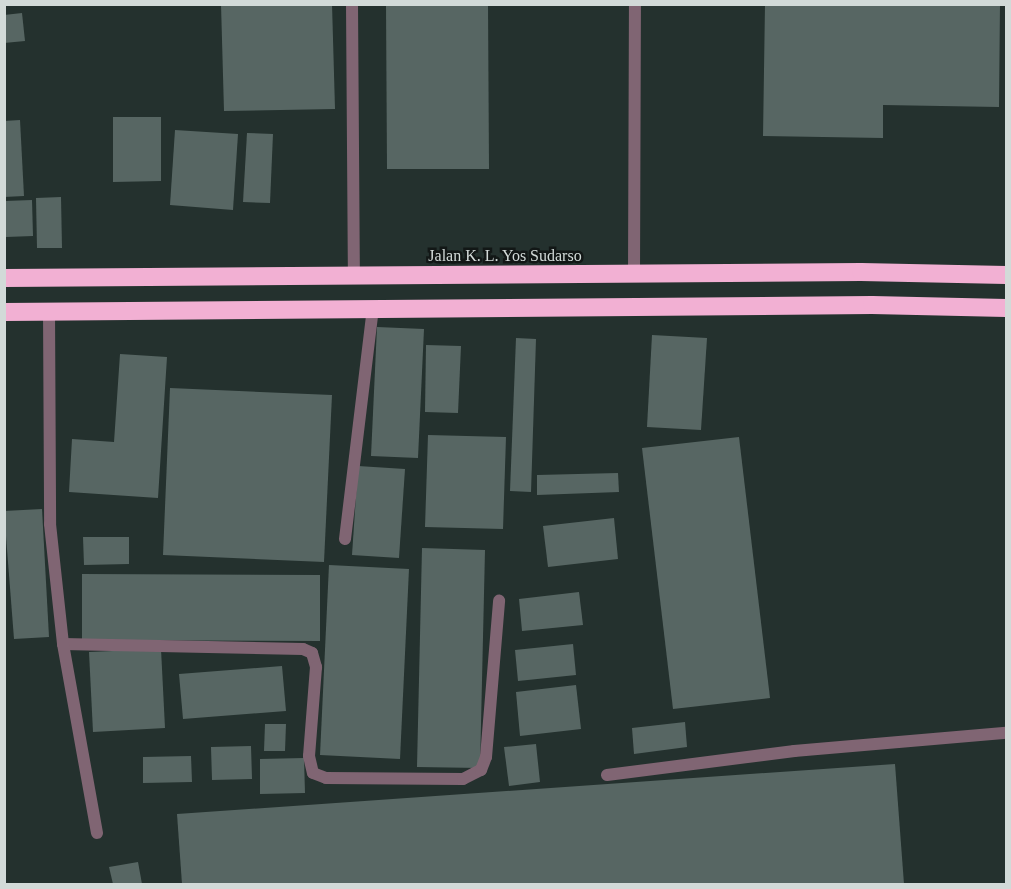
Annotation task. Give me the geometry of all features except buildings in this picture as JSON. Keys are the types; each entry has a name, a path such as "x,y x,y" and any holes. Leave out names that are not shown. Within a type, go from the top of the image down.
{"highway":[{"name":"Jalan K. L. Yos Sudarso","path":"4,278 54,275 1006,275"},
{"path":"4,312 872,305 1006,308"}],"lane":[{"path":"352,4 354,276"},
{"path":"634,275 635,4"},
{"path":"345,539 373,309"},
{"path":"50,310 50,524 63,644 97,833"},
{"path":"63,644 303,649 312,653 316,667 309,756 313,773 326,778 463,779 481,770 486,757 499,602"},
{"path":"607,775 794,751 1006,733"}]}
